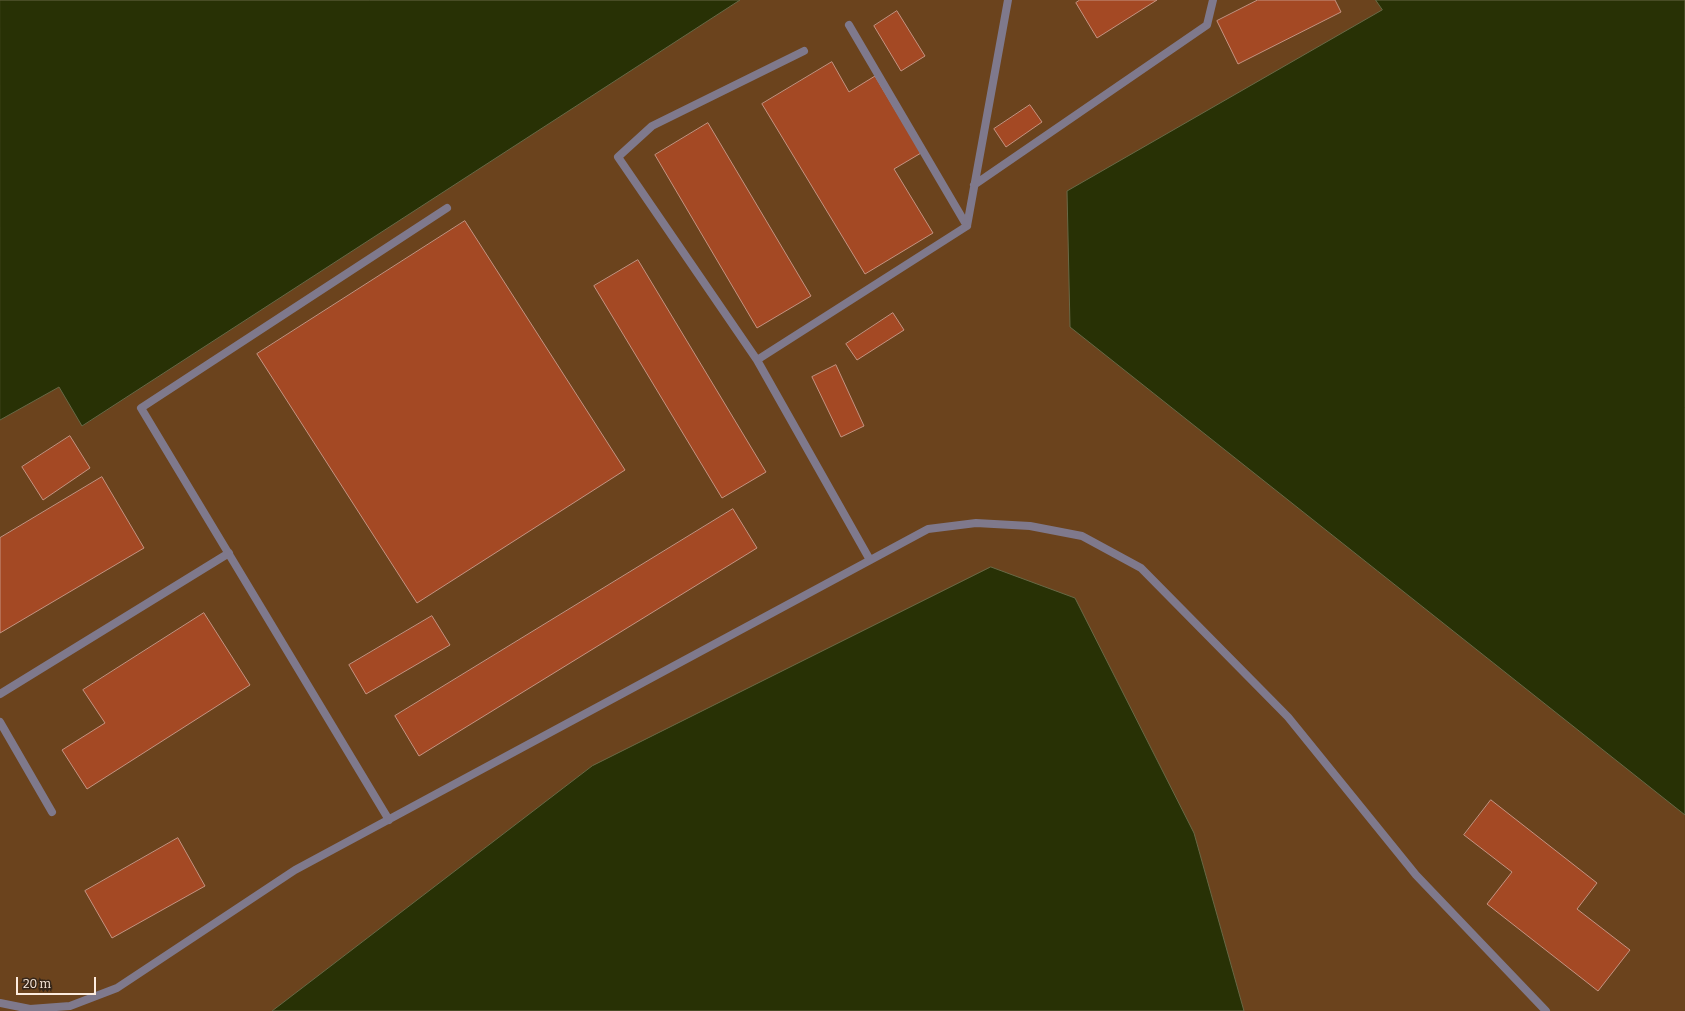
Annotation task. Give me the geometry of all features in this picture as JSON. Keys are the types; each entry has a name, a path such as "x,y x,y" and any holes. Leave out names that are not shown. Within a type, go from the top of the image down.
{"lane":[{"path":"757,360 967,226 1008,0"},
{"path":"974,185 1207,25 1212,0"},
{"path":"849,25 967,226"},
{"path":"804,51 652,126 618,157 757,360 870,560"},
{"path":"389,820 141,408 447,208"},
{"path":"0,1003 30,1009 70,1006 117,988 295,870 928,529 976,523 1030,526 1082,536 1141,568 1288,717 1416,875 1546,1011"},
{"path":"0,694 229,553"},
{"path":"0,722 52,812"}],"shaded area":[{"path":"0,0 740,0 82,426 59,387 0,420"},
{"path":"740,0 1376,0 1382,10 1070,327 1685,815 1685,1011 1244,1011 1194,833 592,766 272,1011 0,1011 0,420 59,387 83,426"},
{"path":"1376,0 1685,0 1685,815 1070,327 1067,191 1382,10"},
{"path":"991,567 1075,598 1194,833 1244,1011 272,1011 592,766"}],"building":[{"path":"1080,0 1157,0 1097,38 1076,3"},
{"path":"1258,0 1335,0 1341,12 1238,64 1217,21"},
{"path":"897,11 925,56 901,71 874,26"},
{"path":"832,62 849,92 875,76 921,153 894,169 933,233 865,274 762,104"},
{"path":"1030,105 1042,122 1006,147 994,129"},
{"path":"708,123 811,296 757,328 655,155"},
{"path":"465,221 625,470 417,603 257,354"},
{"path":"638,260 766,472 722,498 594,286"},
{"path":"893,313 904,330 857,360 846,344"},
{"path":"836,365 864,426 841,437 812,377"},
{"path":"70,436 90,468 43,500 22,467"},
{"path":"102,477 144,548 0,633 0,538"},
{"path":"733,509 757,548 419,756 395,716"},
{"path":"204,613 250,685 87,789 62,750 105,723 83,690"},
{"path":"432,616 450,645 366,694 349,665"},
{"path":"1491,800 1597,883 1577,909 1630,950 1598,991 1487,904 1512,872 1464,835"},
{"path":"178,838 205,886 112,938 85,891"}]}
